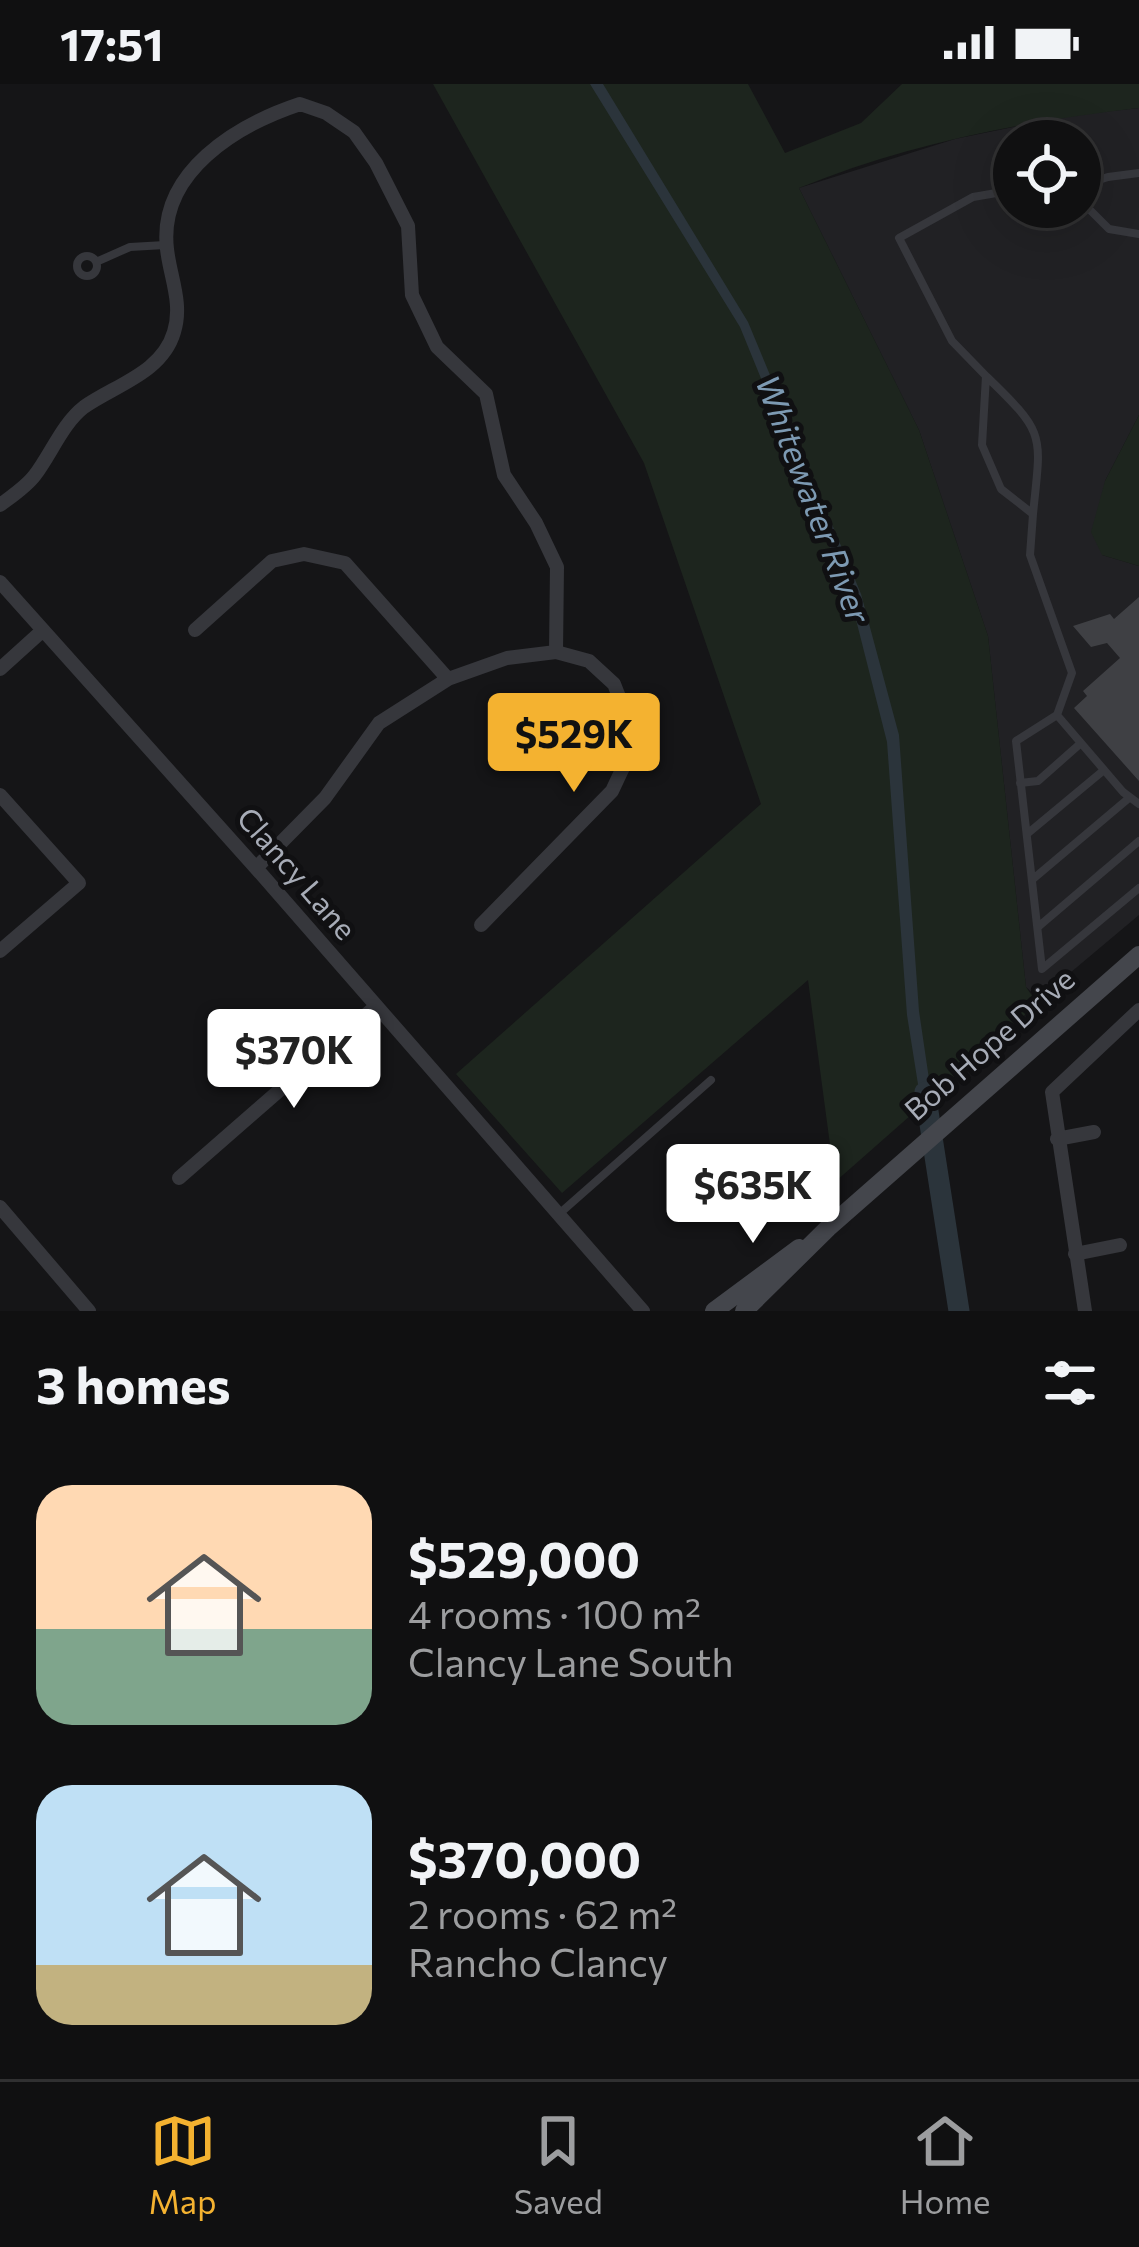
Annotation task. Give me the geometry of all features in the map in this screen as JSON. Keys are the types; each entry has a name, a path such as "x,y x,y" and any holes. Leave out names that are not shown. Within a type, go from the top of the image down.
{"main road":[{"name":"Bob Hope Drive","path":"828,1228 1139,955"},
{"path":"714,1311 828,1228"},
{"path":"744,1311 828,1228"}],"street":[{"path":"0,505 32,478 80,410 160,358 174,332 177,294 166,245 177,190 232,132 300,104 326,112 354,132 376,163 408,226 412,296 437,346 485,394 504,475 536,523 557,567 556,652"},
{"path":"195,630 272,561 304,554 345,563 448,680"},
{"name":"Clancy Lane","path":"0,582 643,1311"},
{"path":"0,669 42,631"},
{"path":"256,868 325,798 379,723 448,680 507,658 556,652 589,661 614,684 627,717 628,757 612,791 481,925"},
{"path":"0,795 79,883 0,951"},
{"path":"179,1178 376,1007"},
{"path":"1085,1311 1052,1092 1139,1010"},
{"path":"1058,1139 1094,1132"},
{"path":"0,1207 84,1305 65,1311"},
{"path":"1075,1254 1120,1245"}],"lane":[{"path":"1101,179 1139,173"},
{"path":"993,194 973,197 899,238 952,341 1021,410 1040,440 1030,555 1072,673 1057,715 1016,741 1042,969 1139,888"},
{"path":"1101,222 1108,229 1139,234"},
{"path":"96,262 130,248 166,245"},
{"path":"986,376 982,445 1001,489 1033,514"},
{"path":"1057,715 1139,804"},
{"path":"1020,783 1037,781 1081,743"},
{"path":"1026,834 1104,770"},
{"path":"1032,880 1129,798"},
{"path":"1037,928 1139,841"},
{"path":"558,1215 712,1080"}],"shaded area":[{"path":"433,84 748,84 785,153 861,123 902,84 1139,84 1139,108 1053,120 993,120 993,131 882,159 799,188 919,430 988,636 1026,987 1033,997 1045,997 835,1182 808,980 562,1193 456,1074 761,804 644,463"},
{"path":"1139,108 1139,415 1105,481 1102,555 1139,566 1139,915 1039,999 1026,987 988,636 919,430 799,188 993,131 993,228 1101,228 1101,120 1047,120"},
{"path":"1139,415 1139,566 1102,555 1091,532 1105,481"}],"water":[{"path":"590,84 603,84 748,322 861,594 899,735 919,1011 934,1113 924,1122 907,1015 887,742 850,596 740,327"}],"building":[{"path":"1139,597 1139,781 1074,708 1087,696 1083,691 1120,658 1107,643 1091,647 1073,626 1110,614 1114,619"}],"waterway":[{"name":"Whitewater River","path":"925,1092 959,1311"}]}
